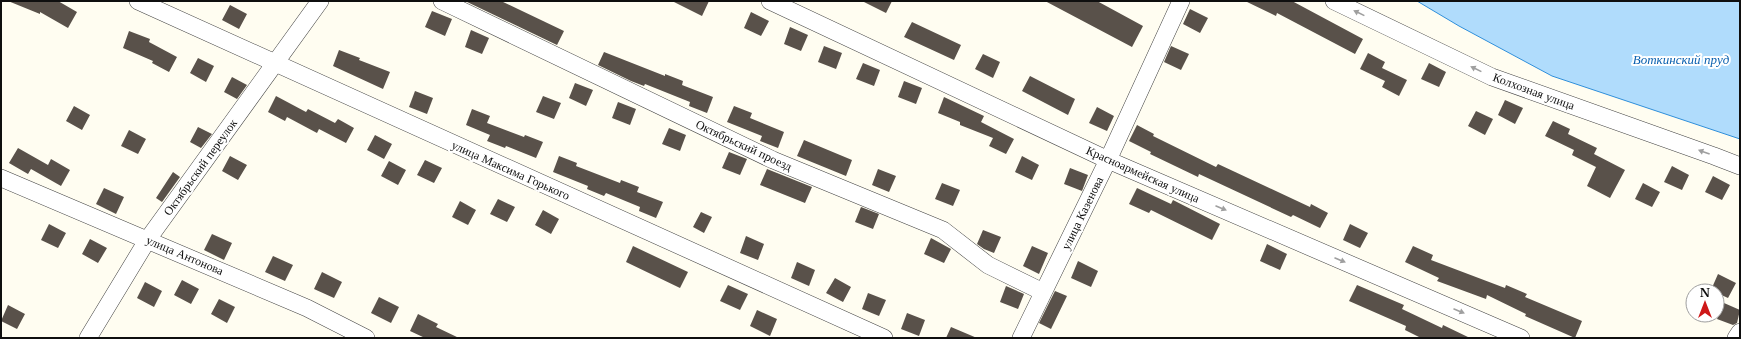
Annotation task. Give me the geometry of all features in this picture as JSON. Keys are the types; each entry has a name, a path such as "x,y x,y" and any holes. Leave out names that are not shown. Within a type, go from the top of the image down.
{"street":[{"name":"улица Максима Горького","path":"138,1 884,338"},
{"name":"Октябрьский переулок","path":"88,338 148,239 320,1"},
{"name":"Октябрьский проезд","path":"442,1 773,160 943,230 988,265 1043,292"},
{"name":"Красноармейская улица","path":"770,1 1108,160 1521,338"},
{"name":"улица Казенова","path":"1021,338 1108,160 1181,1"},
{"name":"Колхозная улица","path":"1334,1 1492,77 1740,166"},
{"name":"улица Антонова","path":"1,178 148,239 307,308 366,338"},
{"path":"1736,338 1740,332"}],"water":[{"name":"Воткинский пруд","path":"1417,1 1740,1 1740,139 1552,76 1459,26"}],"building":[{"path":"8,1 58,1 77,12 68,28 40,12 40,14"},
{"path":"465,1 501,1 564,31 557,45"},
{"path":"672,1 709,1 702,16"},
{"path":"862,1 892,1 886,13"},
{"path":"1045,1 1097,1 1143,26 1132,47"},
{"path":"1245,1 1292,1 1363,39 1355,54 1277,13 1276,16"},
{"path":"230,5 247,14 239,29 222,20"},
{"path":"1190,9 1208,18 1200,33 1183,24"},
{"path":"432,11 452,19 445,36 425,27"},
{"path":"751,12 769,21 761,36 744,28"},
{"path":"912,22 961,45 954,60 904,37"},
{"path":"790,27 808,35 801,51 784,44"},
{"path":"471,30 489,38 482,54 465,47"},
{"path":"129,31 150,39 149,42 177,57 169,72 152,63 153,61 123,48"},
{"path":"824,46 842,53 836,69 818,62"},
{"path":"1171,46 1189,54 1181,70 1164,62"},
{"path":"339,50 360,58 359,60 390,72 383,89 333,66"},
{"path":"604,52 665,76 665,74 683,81 682,85 713,97 707,113 689,106 690,102 645,84 644,86 631,81 598,65"},
{"path":"1368,53 1385,62 1382,68 1407,80 1399,96 1382,87 1385,81 1360,69"},
{"path":"983,54 1000,62 993,78 975,69"},
{"path":"198,58 214,66 206,82 190,73"},
{"path":"863,63 880,70 874,86 856,79"},
{"path":"1429,63 1446,72 1439,87 1421,79"},
{"path":"1030,76 1075,99 1068,115 1022,91"},
{"path":"232,77 247,85 237,99 224,92"},
{"path":"904,81 922,88 916,104 898,97"},
{"path":"575,83 593,90 586,106 569,98"},
{"path":"415,91 433,98 427,114 409,107"},
{"path":"276,96 306,112 308,109 335,123 338,119 354,128 346,143 319,129 317,133 287,117 285,121 268,112"},
{"path":"543,96 561,103 554,119 536,112"},
{"path":"944,97 984,116 981,122 1014,139 1006,154 989,146 993,138 960,125 960,122 938,113"},
{"path":"1505,100 1523,108 1515,124 1498,115"},
{"path":"618,102 636,109 630,125 612,118"},
{"path":"74,106 90,115 82,130 66,121"},
{"path":"734,106 752,113 750,118 784,132 778,148 760,141 762,136 727,122"},
{"path":"1097,107 1114,116 1107,131 1089,123"},
{"path":"472,109 490,116 487,123 524,137 525,135 543,142 536,158 506,146 505,148 487,141 490,135 466,125"},
{"path":"1476,111 1493,119 1485,135 1468,126"},
{"path":"1553,121 1570,129 1568,134 1597,148 1594,154 1625,170 1610,198 1587,186 1596,167 1572,155 1574,150 1545,136"},
{"path":"1137,125 1154,134 1153,136 1216,167 1218,164 1310,207 1311,204 1328,213 1320,228 1293,215 1291,217 1199,174 1198,177 1150,154 1151,152 1129,141"},
{"path":"198,127 212,134 201,148 190,142"},
{"path":"669,128 686,135 680,151 662,144"},
{"path":"129,130 146,139 138,154 121,146"},
{"path":"375,135 392,144 384,159 367,150"},
{"path":"804,140 852,160 846,176 797,156"},
{"path":"18,148 48,165 51,159 70,170 61,186 31,169 28,174 9,163"},
{"path":"729,152 747,159 740,175 722,168"},
{"path":"230,156 247,165 238,180 222,171"},
{"path":"559,156 577,163 576,166 620,183 621,180 639,187 637,192 663,202 656,218 639,211 640,207 606,193 604,196 587,189 588,186 553,172"},
{"path":"1022,156 1039,165 1032,180 1015,172"},
{"path":"425,160 442,168 434,183 417,175"},
{"path":"389,161 406,170 398,185 381,176"},
{"path":"1672,166 1689,175 1682,190 1664,182"},
{"path":"1070,168 1088,175 1082,191 1064,184"},
{"path":"767,169 812,187 805,203 760,185"},
{"path":"878,169 896,176 889,192 872,185"},
{"path":"173,172 180,177 162,202 156,198"},
{"path":"1713,176 1730,185 1722,200 1705,192"},
{"path":"942,183 960,190 953,206 935,199"},
{"path":"1643,183 1660,192 1652,207 1635,199"},
{"path":"104,188 124,197 116,214 96,204"},
{"path":"1137,188 1171,204 1173,200 1220,224 1212,240 1151,210 1149,213 1129,204"},
{"path":"498,199 515,207 507,222 490,214"},
{"path":"460,201 476,210 468,225 452,217"},
{"path":"861,207 879,214 873,229 855,222"},
{"path":"543,210 559,219 551,234 535,225"},
{"path":"701,212 712,217 704,233 693,227"},
{"path":"49,224 66,233 58,248 41,240"},
{"path":"1350,224 1368,233 1360,248 1343,240"},
{"path":"983,230 1001,237 994,253 977,244"},
{"path":"212,234 232,243 224,260 204,250"},
{"path":"746,236 764,244 758,260 740,253"},
{"path":"931,238 951,249 944,263 924,254"},
{"path":"90,239 107,248 98,263 82,254"},
{"path":"1267,244 1287,254 1280,270 1260,261"},
{"path":"633,246 688,272 680,288 626,262"},
{"path":"1032,246 1048,253 1039,274 1023,266"},
{"path":"1413,246 1433,255 1431,260 1505,288 1506,285 1527,294 1525,297 1582,321 1575,338 1525,316 1526,314 1487,295 1486,299 1437,281 1439,278 1405,262"},
{"path":"273,256 293,265 285,281 265,272"},
{"path":"1078,261 1098,271 1091,287 1071,278"},
{"path":"797,262 815,270 809,286 791,278"},
{"path":"322,272 342,282 334,298 314,289"},
{"path":"1718,274 1736,283 1728,298 1725,297 1725,283 1714,283"},
{"path":"835,278 851,287 843,302 826,293"},
{"path":"182,280 199,289 191,304 174,295"},
{"path":"145,282 162,291 154,307 137,298"},
{"path":"728,285 748,294 740,310 720,301"},
{"path":"1357,285 1404,305 1402,309 1442,328 1443,325 1470,338 1421,338 1405,330 1406,326 1349,301"},
{"path":"1006,286 1024,294 1018,309 1000,302"},
{"path":"1055,291 1067,296 1051,329 1039,323"},
{"path":"868,293 886,300 879,316 862,309"},
{"path":"379,297 399,307 391,323 371,313"},
{"path":"219,299 235,307 227,323 211,314"},
{"path":"1725,303 1740,310 1737,323 1733,325 1725,322"},
{"path":"8,305 25,314 17,329 1,321"},
{"path":"757,310 777,319 770,336 750,326"},
{"path":"907,313 925,320 919,336 901,329"},
{"path":"418,314 438,324 436,327 459,338 425,338 410,331"},
{"path":"951,327 977,338 946,338"}]}
